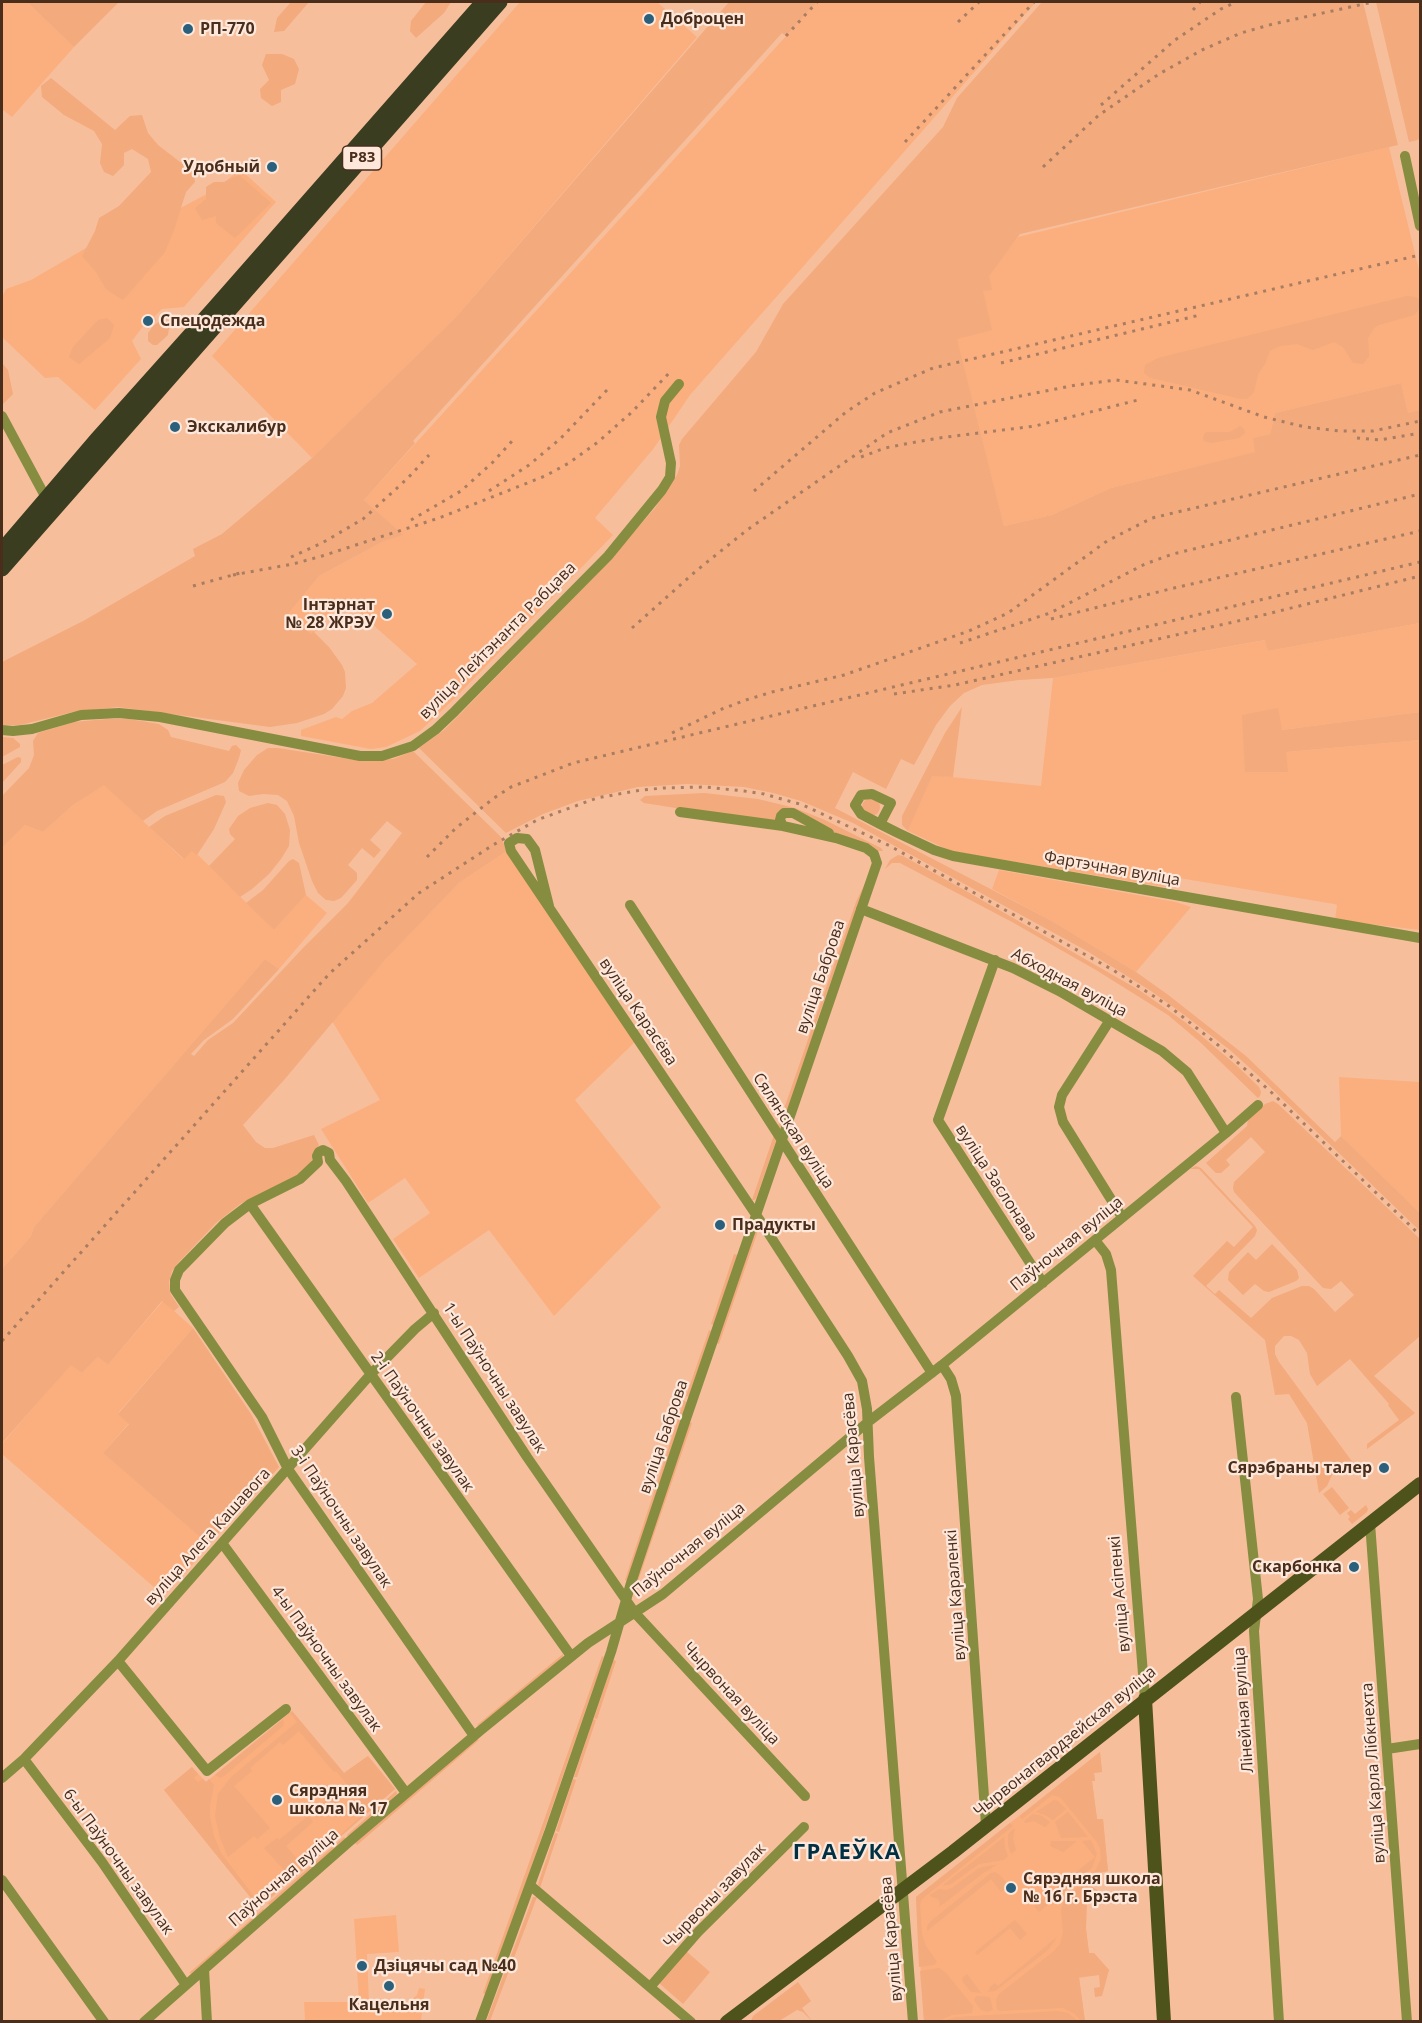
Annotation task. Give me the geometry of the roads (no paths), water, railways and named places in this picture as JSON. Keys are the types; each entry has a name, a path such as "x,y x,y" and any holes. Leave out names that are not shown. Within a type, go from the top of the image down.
{"highway":[{"name":"Р83","path":"2,549 483,2"},
{"name":"Р83","path":"2,569 500,2"}],"main road":[{"name":"Чырвонагвардзейская вуліца","path":"726,2022 903,1891 1420,1484"},
{"name":"вуліца Асіпенкі","path":"1145,1699 1164,2022"}],"street":[{"path":"1405,156 1420,226"},
{"name":"вуліца Лейтэнанта Рабцава","path":"2,730 32,729 81,715 119,713 160,717 360,756 382,756 413,746 455,711 608,556 662,490 670,477 671,463 661,417 665,401 679,384"},
{"path":"2,416 46,498"},
{"name":"Фартэчная вуліца","path":"880,824 891,803 868,793 858,798 855,805 858,811 880,824 934,850 966,859 1420,938"},
{"name":"вуліца Баброва","path":"480,2022 531,1886 781,1139 877,863 874,854 866,848 836,838 783,826 680,812"},
{"name":"вуліца Карасёва","path":"549,906 535,850 527,839 517,838 509,843 509,847 756,1214 854,1366 866,1395 914,2022"},
{"name":"Сялянская вуліца","path":"630,905 932,1373"},
{"name":"Абходная вуліца","path":"861,909 995,960 1035,978 1162,1051 1179,1064 1194,1081 1226,1133"},
{"name":"вуліца Заслонава","path":"995,960 938,1120 1042,1283"},
{"path":"1110,1020 1062,1095 1059,1107 1067,1128 1122,1218"},
{"name":"Паўночная вуліца","path":"144,2022 350,1840 474,1736 572,1656 675,1585 868,1422 942,1365 1258,1105"},
{"name":"1-ы Паўночны завулак","path":"250,1204 296,1181 324,1161 340,1171 527,1457 635,1613"},
{"name":"3-і Паўночны завулак","path":"250,1204 218,1229 179,1270 175,1280 175,1290 262,1417 288,1469 474,1736"},
{"name":"2-і Паўночны завулак","path":"250,1204 572,1656"},
{"name":"вуліца Асіпенкі","path":"1095,1240 1106,1254 1112,1270 1145,1699"},
{"name":"вуліца Алега Кашавога","path":"2,1778 24,1759 117,1661 370,1375 434,1313"},
{"name":"вуліца Караленкі","path":"942,1365 951,1379 956,1396 986,1826"},
{"name":"Лінейная вуліца","path":"1236,1397 1258,1599 1254,1637 1279,2022"},
{"name":"вуліца Карла Лібкнехта","path":"1370,1522 1407,2022"},
{"name":"4-ы Паўночны завулак","path":"222,1542 406,1794"},
{"name":"Чырвоная вуліца","path":"635,1613 805,1796"},
{"path":"117,1661 207,1771 286,1709"},
{"path":"1387,1749 1420,1744"},
{"name":"6-ы Паўночны завулак","path":"24,1759 102,1862 186,1985"},
{"name":"Чырвоны завулак","path":"650,1987 694,1937 804,1827"},
{"path":"2,1880 104,2022"},
{"path":"531,1886 691,2022"},
{"path":"204,1969 207,2022"}],"railway":[{"path":"786,36 817,2"},
{"path":"958,22 979,2"},
{"path":"905,142 1034,2"},
{"path":"1193,10 1200,2"},
{"path":"1101,105 1175,40 1221,9 1236,2"},
{"path":"1043,167 1099,115 1159,74 1202,50 1241,33 1273,24 1373,2"},
{"path":"754,491 846,412 875,393 933,368 1420,255"},
{"path":"1001,363 1200,315"},
{"path":"233,575 322,556 439,518 545,476 569,463 598,442 632,412 672,370"},
{"path":"632,628 696,571 747,530 887,433 940,412 1076,385 1116,380 1190,390 1264,417 1305,427 1340,431 1373,431 1420,421"},
{"path":"489,491 529,465 560,439 608,389"},
{"path":"861,457 885,448 905,444 1035,426 1142,399"},
{"path":"1357,438 1380,440 1420,433"},
{"path":"411,520 461,491 513,440"},
{"path":"291,557 322,543 363,519 408,478 429,455"},
{"path":"672,733 746,700 844,675 969,631 1008,613 1107,541 1152,518 1420,455"},
{"path":"960,643 1050,613 1145,564 1173,554 1420,494"},
{"path":"1051,619 1420,531"},
{"path":"427,857 456,828 511,787 573,763 1420,562"},
{"path":"193,586 240,573"},
{"path":"894,694 955,685 1251,618 1420,576"},
{"path":"2,1341 329,974 419,893 493,845 537,820 597,798 664,788 705,787 744,791 803,805 890,846 1113,970 1169,1006 1218,1045 1271,1092 1420,1235"}],"place":[{"name":"Доброцен","path":"649,19"},
{"name":"РП-770","path":"188,29"},
{"name":"Удобный","path":"272,167"},
{"name":"Спецодежда","path":"148,321"},
{"name":"Экскалибур","path":"175,427"},
{"name":"Інтэрнат № 28 ЖРЭУ","path":"387,614"},
{"name":"Прадукты","path":"720,1225"},
{"name":"Сярэбраны талер","path":"1384,1468"},
{"name":"Скарбонка","path":"1354,1567"},
{"name":"Сярэдняя школа № 17","path":"277,1800"},
{"name":"Сярэдняя школа № 16 г. Брэста","path":"1011,1888"},
{"name":"Дзіцячы сад №40","path":"362,1966"},
{"name":"Кацельня","path":"389,1986"}],"district":[{"name":"ГРАЕЎКА","path":"847,1853"}]}
